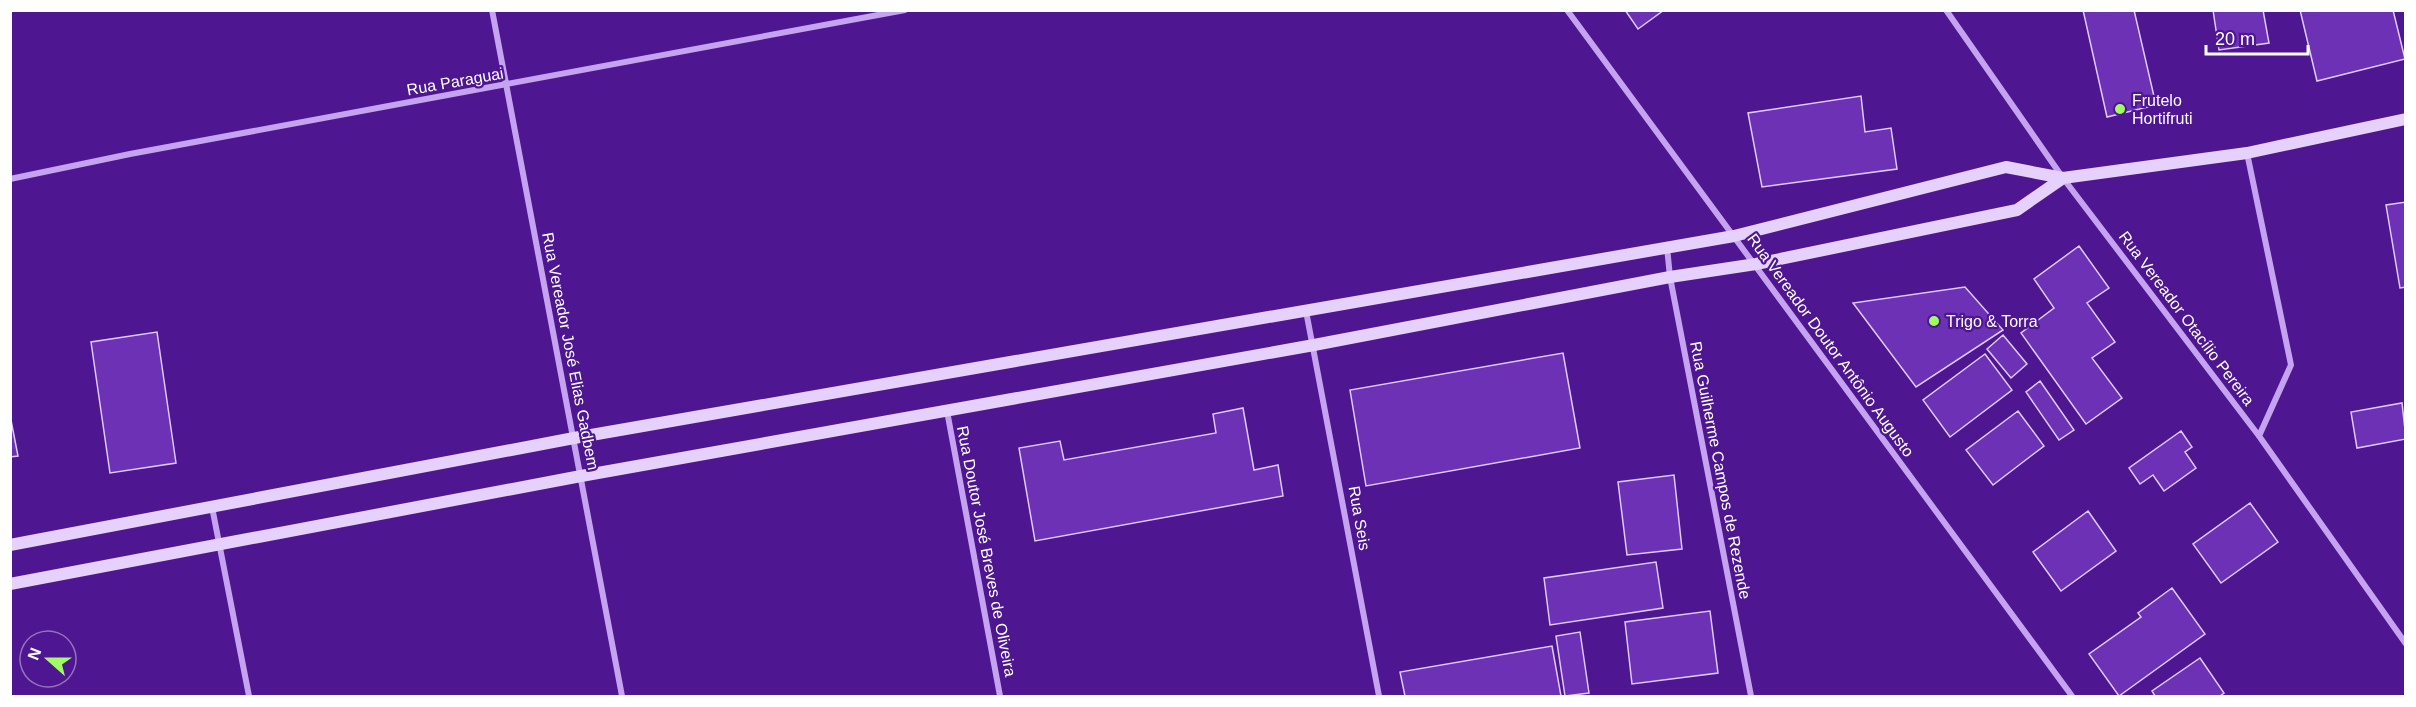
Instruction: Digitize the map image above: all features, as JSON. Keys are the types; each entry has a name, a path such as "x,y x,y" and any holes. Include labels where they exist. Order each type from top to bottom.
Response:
{"street":[{"name":"Rua Vereador José Elias Gadbem","path":"492,10 622,696"},
{"name":"Rua Paraguai","path":"10,179 130,153 905,10"},
{"name":"Rua Vereador Doutor Antônio Augusto","path":"1567,10 2072,696"},
{"name":"Rua Vereador Otacílio Pereira","path":"1946,10 2063,178 2259,436 2406,644"},
{"path":"10,545 574,438 1734,236 2006,167 2063,178 2247,153 2406,119"},
{"path":"2247,153 2291,365 2259,436"},
{"path":"10,584 581,476 1314,345 1670,277 1756,264 2017,210 2063,178"},
{"name":"Rua Guilherme Campos de Rezende","path":"1667,247 1670,277 1751,696"},
{"name":"Rua Seis","path":"1306,310 1379,696"},
{"name":"Rua Doutor José Breves de Oliveira","path":"946,410 1000,696"},
{"path":"212,507 249,696"}],"building":[{"path":"1625,10 1664,10 1638,29"},
{"path":"2083,10 2134,10 2156,105 2107,117"},
{"path":"2213,10 2263,10 2269,43 2219,50"},
{"path":"2300,10 2393,10 2405,59 2317,81"},
{"path":"1861,96 1865,132 1891,128 1897,169 1762,187 1748,113"},
{"path":"2406,202 2406,287 2400,288 2386,205"},
{"path":"2079,246 2109,288 2087,303 2115,342 2092,358 2122,398 2086,424 2021,333 2054,308 2034,279"},
{"path":"1965,287 2003,330 1916,387 1853,303"},
{"path":"157,332 176,463 110,473 91,342"},
{"path":"2003,335 2027,364 2011,378 1987,349"},
{"path":"1563,353 1580,448 1366,486 1350,390"},
{"path":"1985,354 2012,390 1950,437 1923,400"},
{"path":"2040,381 2074,430 2059,440 2026,392"},
{"path":"2402,403 2406,439 2357,448 2351,412"},
{"path":"1243,408 1254,470 1278,465 1283,496 1035,541 1019,448 1060,441 1064,460 1216,433 1213,414"},
{"path":"2018,411 2044,446 1993,485 1966,450"},
{"path":"10,415 18,456 10,457"},
{"path":"2181,431 2192,447 2185,452 2196,468 2164,491 2153,475 2140,484 2129,468"},
{"path":"1674,475 1682,549 1627,555 1618,482"},
{"path":"2250,503 2278,542 2221,583 2193,544"},
{"path":"2088,511 2116,551 2061,591 2033,552"},
{"path":"1656,562 1663,608 1550,625 1544,578"},
{"path":"2172,588 2205,634 2119,696 2089,654 2141,617 2138,613"},
{"path":"1710,611 1718,673 1632,684 1625,622"},
{"path":"1580,632 1589,693 1565,696 1556,636"},
{"path":"1552,646 1561,696 1405,696 1400,672"},
{"path":"2200,658 2224,693 2220,696 2155,696 2152,691"}],"place":[{"name":"Frutelo Hortifruti","path":"2120,109"},
{"name":"Trigo & Torra","path":"1934,321"}]}
